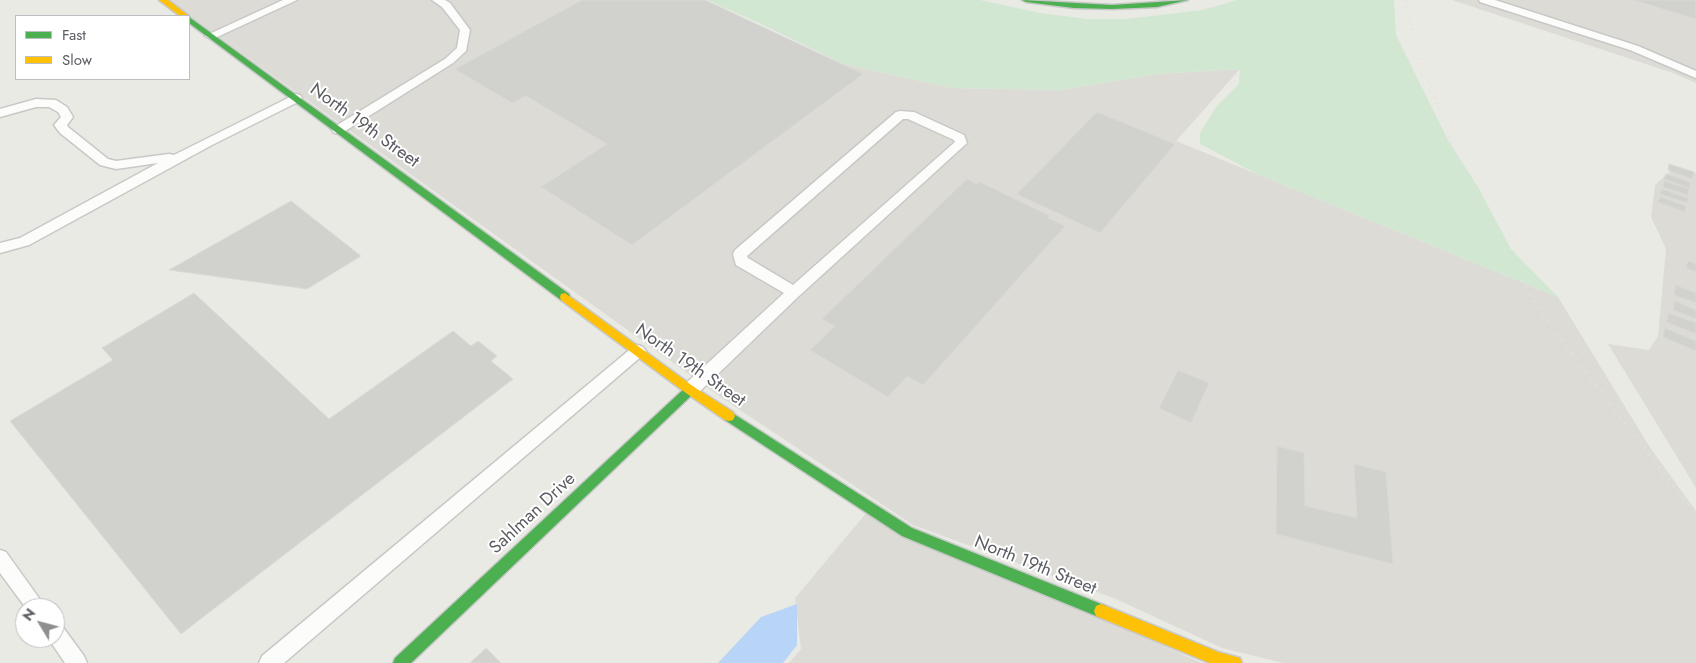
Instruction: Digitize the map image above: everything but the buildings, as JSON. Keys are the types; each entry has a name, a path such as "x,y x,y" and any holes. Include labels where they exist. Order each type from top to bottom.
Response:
{"main road":[{"path":"163,0 184,15"},
{"path":"1026,0 1074,6 1112,7 1149,6 1184,0"},
{"name":"North 19th Street","path":"190,20 690,390 907,532 1218,659 1235,663"},
{"name":"Sahlman Drive","path":"400,663 690,390"}],"lane":[{"path":"211,36 292,0"},
{"path":"338,130 449,61 462,49 465,30 446,5 437,0"},
{"path":"1484,0 1634,48 1696,75"},
{"path":"0,248 24,242 181,157 296,98"},
{"path":"0,113 36,104 52,103 63,110 67,116 60,125 64,130 104,162 116,165 181,157"},
{"path":"690,390 794,292 961,142 960,138 910,115 900,115 740,254 741,261 794,292"},
{"path":"269,663 638,351"},
{"path":"0,558 30,598"},
{"path":"65,647 77,663"}],"shaded area":[{"path":"168,0 697,0 843,64 952,88 1061,90 1158,74 1240,69 1176,141 1558,297 1649,446 1696,511 1696,663 1283,663 1222,648 1116,599 913,525 725,400"},
{"path":"1452,0 1696,0 1696,83 1673,73"},
{"path":"1674,168 1696,173 1696,488 1608,344 1649,350 1658,336 1666,249 1651,217 1655,185"},
{"path":"867,512 1202,663 789,663 801,649 795,598"}],"green space":[{"path":"707,0 980,0 1040,13 1088,19 1126,19 1202,10 1237,0 1394,0 1396,35 1448,140 1478,187 1511,249 1558,297 1257,174 1200,144 1200,133 1216,107 1239,84 1240,69 1158,74 1061,90 952,88 843,64"}],"water":[{"path":"797,604 797,645 783,663 718,663 761,617"}],"railway":[{"path":"1405,0 1417,48 1468,188 1523,282"},
{"path":"1522,280 1544,317 1663,473 1696,512"}],"traffic: fast":[{"path":"1026,0 1074,6 1112,7 1157,5 1184,0"},
{"path":"190,20 565,297"},
{"path":"400,663 690,390"},
{"path":"729,416 907,532 1101,611"}],"traffic: slow":[{"path":"163,0 184,15"},
{"path":"565,297 690,390 729,416"},
{"path":"1101,611 1218,659 1235,663"}]}
